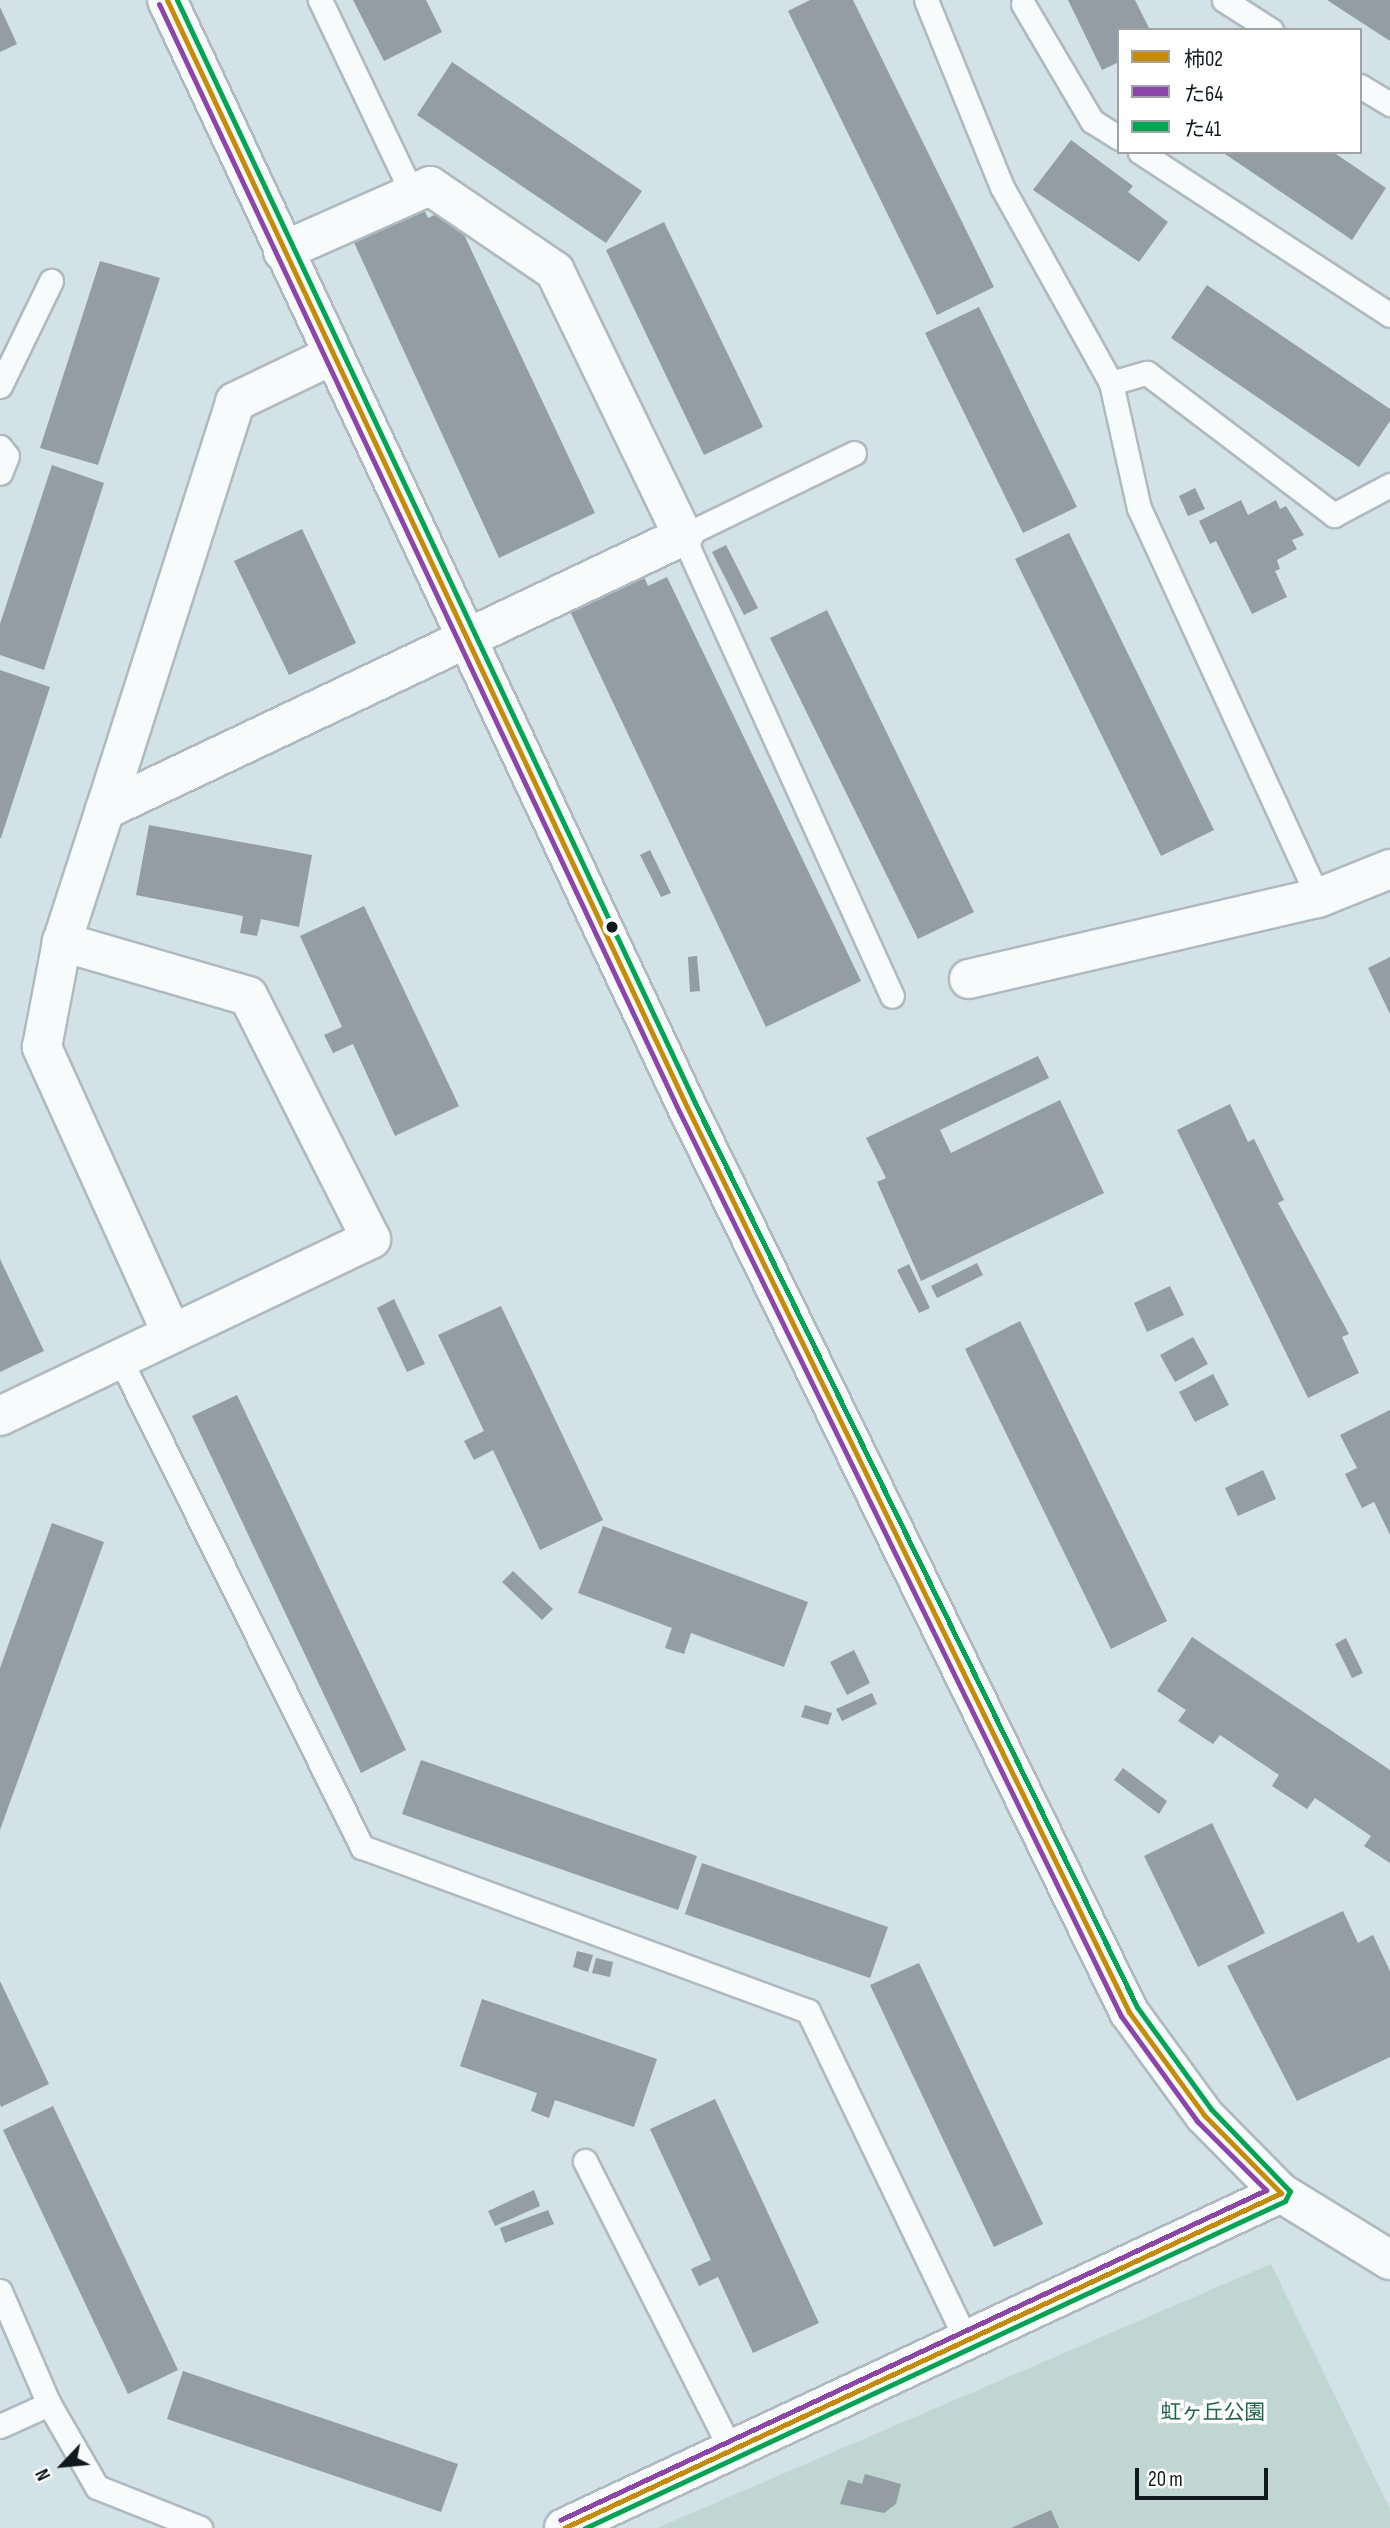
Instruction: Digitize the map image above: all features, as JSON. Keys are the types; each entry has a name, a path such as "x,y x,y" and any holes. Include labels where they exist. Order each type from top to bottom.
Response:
{"street":[{"path":"167,0 283,251 470,640 698,1132 1129,2012 1204,2115 1281,2193 1390,2260"},
{"path":"105,810 470,640 683,536 555,271 430,186 411,191 283,251"},
{"path":"171,1332 42,1047 62,942 235,402 333,355"},
{"path":"969,979 1318,898 1390,869"},
{"path":"0,1416 171,1332 372,1239 248,996 62,942"},
{"path":"564,2528 1281,2193"}],"lane":[{"path":"320,0 411,191"},
{"path":"926,0 1002,187 1111,383 1139,508 1318,898"},
{"path":"1224,0 1268,28"},
{"path":"1023,4 1092,121 1117,137"},
{"path":"1362,87 1390,104"},
{"path":"1143,154 1390,315"},
{"path":"0,386 51,281"},
{"path":"1111,383 1147,373 1334,514 1390,485"},
{"path":"0,447 7,456 0,472"},
{"path":"854,453 683,536 892,996"},
{"path":"120,1359 362,1847 808,2011 967,2341"},
{"path":"585,2161 731,2449"},
{"path":"0,2291 49,2404 97,2487 200,2528"},
{"path":"0,2427 49,2404"}],"green space":[{"name":"虹ヶ丘公園","path":"1271,2264 1390,2509 1390,2528 657,2528"}],"building":[{"path":"353,0 426,0 442,32 384,61"},
{"path":"810,0 853,0 994,287 937,315 788,11"},
{"path":"1068,0 1135,0 1149,28 1117,28 1117,63 1102,70"},
{"path":"1327,0 1390,0 1390,41"},
{"path":"0,7 17,44 0,52"},
{"path":"452,62 642,191 606,243 417,115"},
{"path":"1071,140 1133,186 1128,192 1168,222 1139,262 1033,190"},
{"path":"1225,154 1336,154 1386,188 1352,240"},
{"path":"421,203 428,218 451,207 595,513 499,558 351,236"},
{"path":"664,222 763,427 704,455 606,250"},
{"path":"100,261 160,278 98,465 40,448"},
{"path":"1207,285 1390,409 1390,421 1359,467 1171,338"},
{"path":"979,307 1077,507 1023,533 925,333"},
{"path":"52,465 104,483 44,670 0,655 0,624"},
{"path":"1195,488 1205,509 1188,516 1179,496"},
{"path":"1241,500 1248,515 1276,500 1280,509 1286,506 1304,535 1292,540 1297,549 1277,560 1280,569 1275,571 1287,597 1252,614 1216,541 1210,544 1199,521"},
{"path":"302,529 356,643 289,675 234,561"},
{"path":"1069,533 1214,830 1161,856 1015,559"},
{"path":"726,545 758,608 744,615 712,552"},
{"path":"642,572 648,586 667,577 861,981 766,1027 568,607"},
{"path":"827,610 974,912 918,939 770,638"},
{"path":"0,670 50,687 1,838 0,838"},
{"path":"149,825 312,855 299,927 261,919 257,936 240,933 243,916 136,895"},
{"path":"650,850 671,893 661,897 640,855"},
{"path":"364,906 459,1106 395,1136 353,1044 333,1053 324,1035 342,1027 300,936"},
{"path":"697,956 700,991 690,992 688,957"},
{"path":"1390,957 1390,1014 1368,968"},
{"path":"1038,1056 1049,1078 940,1130 951,1153 1060,1100 1104,1193 921,1281 877,1182 886,1178 866,1138"},
{"path":"1230,1104 1248,1142 1254,1139 1284,1200 1278,1203 1349,1334 1342,1337 1359,1373 1308,1398 1177,1130"},
{"path":"0,1259 44,1351 0,1372"},
{"path":"977,1263 983,1275 937,1298 931,1286"},
{"path":"909,1264 930,1308 919,1313 897,1270"},
{"path":"1170,1286 1184,1315 1147,1332 1134,1303"},
{"path":"394,1299 425,1364 407,1372 377,1308"},
{"path":"501,1306 603,1520 540,1550 493,1450 474,1460 464,1441 484,1431 438,1335"},
{"path":"1020,1321 1167,1621 1111,1649 965,1349"},
{"path":"1193,1337 1208,1364 1175,1382 1160,1355"},
{"path":"1213,1374 1229,1405 1195,1422 1179,1392"},
{"path":"237,1395 406,1750 361,1773 192,1416"},
{"path":"1390,1410 1390,1535 1374,1502 1362,1508 1345,1474 1357,1468 1340,1435"},
{"path":"1263,1470 1276,1499 1238,1516 1225,1488"},
{"path":"52,1523 104,1542 0,1830 0,1668"},
{"path":"603,1526 808,1602 784,1667 691,1633 684,1654 665,1648 672,1628 578,1593"},
{"path":"513,1571 553,1609 542,1620 502,1582"},
{"path":"1192,1637 1390,1770 1390,1863 1364,1846 1371,1836 1315,1798 1307,1809 1272,1786 1279,1775 1220,1735 1213,1744 1178,1721 1186,1710 1157,1691"},
{"path":"1346,1638 1363,1673 1352,1678 1335,1644"},
{"path":"854,1650 870,1683 847,1695 830,1662"},
{"path":"872,1693 877,1704 842,1721 836,1709"},
{"path":"805,1705 832,1713 828,1725 801,1717"},
{"path":"421,1760 697,1856 678,1910 402,1814"},
{"path":"1123,1768 1167,1801 1159,1814 1114,1780"},
{"path":"1212,1823 1265,1933 1198,1967 1144,1856"},
{"path":"702,1863 888,1927 870,1978 685,1914"},
{"path":"1343,1911 1358,1943 1373,1935 1390,1971 1390,2057 1297,2101 1227,1966"},
{"path":"577,1951 593,1955 588,1972 573,1967"},
{"path":"596,1958 613,1962 610,1977 592,1973"},
{"path":"919,1963 1043,2224 994,2247 870,1985"},
{"path":"0,1981 49,2084 1,2107 0,2104"},
{"path":"482,1999 657,2059 634,2127 555,2100 549,2118 531,2111 537,2093 460,2066"},
{"path":"715,2099 819,2323 753,2353 718,2277 699,2286 691,2269 711,2260 650,2129"},
{"path":"53,2106 178,2370 128,2394 3,2130"},
{"path":"534,2190 540,2206 495,2226 488,2211"},
{"path":"548,2210 554,2224 505,2243 500,2228"},
{"path":"183,2371 458,2464 441,2512 167,2419"},
{"path":"865,2474 901,2484 896,2504 884,2513 840,2504 848,2480 862,2484"},
{"path":"1051,2510 1059,2528 1011,2528"}],"transit line":[{"name":"柿02","path":"167,0 687,1107 1129,2012 1204,2115 1281,2193 564,2528"},
{"name":"た41","path":"177,0 695,1103 1137,2007 1211,2109 1290,2191 1285,2201 585,2528"},
{"name":"た64","path":"159,4 679,1111 1121,2016 1197,2121 1266,2190 560,2520"}]}
